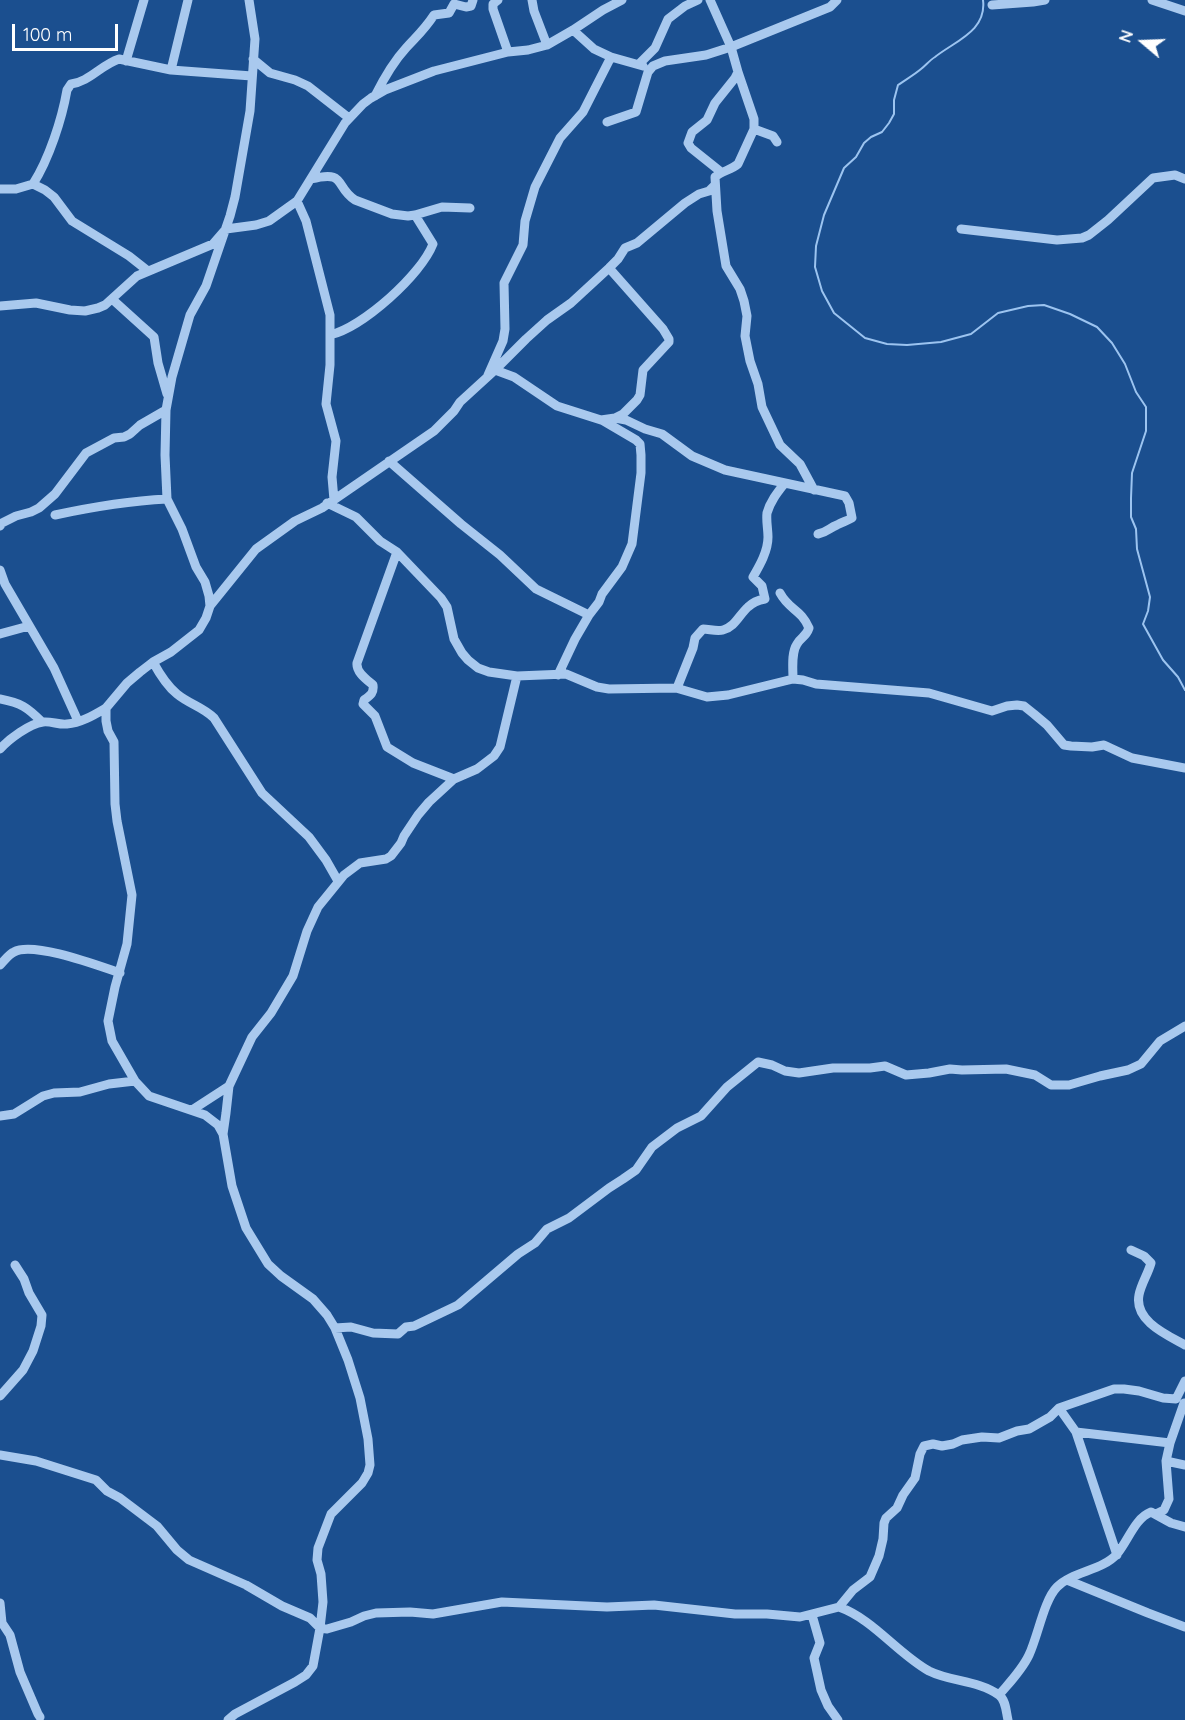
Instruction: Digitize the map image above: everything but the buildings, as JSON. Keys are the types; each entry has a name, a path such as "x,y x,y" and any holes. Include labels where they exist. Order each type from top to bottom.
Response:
{"street":[{"path":"126,61 144,0"},
{"path":"171,70 188,0"},
{"path":"210,606 205,582 196,567 182,529 167,499 166,410 190,315 206,286 235,197 250,111 255,39 249,0"},
{"path":"375,96 405,49 419,37 434,15 449,13 454,4 471,6 473,0"},
{"path":"498,0 493,9 508,52"},
{"path":"532,0 547,45"},
{"path":"0,306 36,303 85,311 105,305 137,276 213,244 226,229 256,225 269,220 297,201 349,118 375,96 434,71 508,52 547,45 622,0"},
{"path":"639,64 655,48 669,19 684,3 698,0"},
{"path":"710,0 731,47 754,119 754,129 738,164 714,177 726,266 740,289 744,301 747,316 745,336 762,407 780,445 801,464 814,490"},
{"path":"607,122 636,112 651,68 665,61 706,55 731,47 830,7 837,0"},
{"path":"992,5 1045,0"},
{"path":"1152,0 1185,11"},
{"path":"573,30 594,49 611,57 651,68"},
{"path":"491,374 505,329 504,283 523,245 525,221 535,187 560,138 583,112 611,57"},
{"path":"0,189 16,189 33,184 41,173 55,136 67,90 71,84 80,83 110,62 118,59 171,70 252,76"},
{"path":"253,59 270,73 308,86 349,118"},
{"path":"721,172 691,148 689,140 692,132 707,120 738,72"},
{"path":"754,129 773,136 777,142"},
{"path":"961,229 1057,240 1082,238 1108,220 1153,178 1175,175 1185,179"},
{"path":"311,178 328,176 336,178 349,196 355,200 392,214 408,216 442,207 470,208"},
{"path":"33,184 54,197 72,221 129,256 148,271"},
{"path":"0,749 8,740 42,722 66,724 91,717 106,708 127,683 198,630 210,606 256,549 295,521 322,508 434,431 460,402 526,339 571,303 609,268 625,248 637,243 685,203 709,191 715,185"},
{"path":"297,201 306,221 330,315 330,365 326,404 336,441 330,502"},
{"path":"330,335 340,333 370,314 408,281 429,254 433,243 415,215"},
{"path":"609,268 663,328 669,339 669,342 644,370 637,400 623,414 615,418"},
{"path":"112,299 154,337 158,363 168,396"},
{"path":"491,374 504,372 514,376 556,405 601,420 640,444 641,473 632,544 622,567 589,615 558,675"},
{"path":"0,526 16,516 39,508 55,494 86,453 114,438 130,434 140,425 166,410"},
{"path":"601,420 615,418 626,420 662,434 692,456 725,470 845,496 852,518 834,526 827,532 818,534"},
{"path":"388,462 500,555 537,589 589,615"},
{"path":"677,688 699,632 703,629 721,631 729,627 739,619 747,607 765,599 762,585 753,577 766,548 768,538 766,522 771,502 783,484"},
{"path":"55,515 93,507 167,499"},
{"path":"330,502 356,517 381,541 397,552 441,597 447,607 454,639 468,660 478,668 489,672 517,676 566,674 597,687 609,689 617,687 677,688 707,697 728,695 793,679 816,684 929,693 992,711 1017,705 1024,706 1047,725 1064,745 1092,747 1104,745 1132,758 1185,768"},
{"path":"397,552 356,667 373,685 371,695 364,700 363,704 375,716 387,747 412,763 454,779"},
{"path":"0,570 5,584 54,668 78,721"},
{"path":"780,593 785,602 804,616 809,628 806,636 798,642 794,650 793,679"},
{"path":"0,634 29,626"},
{"path":"153,662 176,694 207,711 214,718 262,793 309,837 338,881"},
{"path":"228,1720 306,1675 313,1666 320,1628 322,1586 317,1552 320,1540 331,1514 362,1483 370,1465 366,1423 360,1398 335,1328 313,1299 268,1264 250,1236 238,1208 223,1134 228,1086 252,1037 271,1013 293,976 307,931 318,907 338,881 360,863 386,859 391,856 429,802 454,779 477,769 494,756 500,747 517,676"},
{"path":"0,699 16,702 42,722"},
{"path":"106,708 108,731 114,742 117,821 132,895 127,944 108,1021 112,1041 135,1081 149,1096 192,1110 213,1120 223,1134"},
{"path":"0,964 13,952 22,949 51,952 120,973"},
{"path":"335,1328 351,1327 373,1333 398,1334 406,1327 414,1326 458,1305 518,1254 535,1243 547,1229 569,1218 636,1170 652,1147 677,1128 701,1116 727,1087 758,1062 799,1073 833,1068 885,1066 906,1075 950,1069 1006,1069 1035,1075 1051,1084 1069,1085 1128,1070 1142,1064 1160,1041 1185,1026"},
{"path":"0,1116 14,1114 54,1092 80,1092 109,1084 135,1081"},
{"path":"192,1110 228,1086"},
{"path":"1131,1250 1144,1256 1151,1263 1139,1291 1138,1299 1141,1310 1151,1325 1185,1345"},
{"path":"0,1396 23,1370 33,1352 41,1326 42,1315 15,1265"},
{"path":"1156,1514 1164,1510 1169,1499 1166,1461 1182,1402 1185,1381"},
{"path":"0,1455 36,1461 96,1480 107,1491 157,1526 177,1550 189,1560 246,1585 282,1606 310,1618 320,1628 327,1629 376,1613 433,1614 502,1602 607,1607 654,1605 735,1614 800,1617 839,1607 853,1590 870,1577 879,1556 886,1518 897,1508 915,1478 924,1446 933,1444 942,1446 982,1437 999,1438 1029,1429 1050,1417 1059,1408 1114,1389 1139,1391 1182,1402"},
{"path":"1059,1408 1076,1432 1117,1555"},
{"path":"1076,1432 1170,1443"},
{"path":"1166,1461 1185,1465"},
{"path":"999,1695 1020,1671 1029,1656 1051,1595 1058,1586 1117,1555 1144,1514 1151,1512 1171,1523 1185,1527"},
{"path":"1067,1580 1185,1627"},
{"path":"0,1603 2,1623 10,1635 20,1672 40,1717"},
{"path":"839,1607 860,1618 911,1659 930,1671 975,1684 999,1695 1004,1700 1008,1720"},
{"path":"812,1615 820,1643 814,1658 821,1690 838,1720"}],"waterway":[{"path":"983,0 983,11 975,27 898,85 894,100 894,114 889,123 882,132 864,143 856,157 844,168 824,215 816,246 815,267 822,291 834,313 865,338 887,344 941,342 971,334 998,313 1044,305 1097,327 1112,343 1146,407 1146,431 1132,473 1131,498 1131,517 1136,529 1137,549 1150,597 1143,624 1163,660 1178,677 1185,690"}]}
